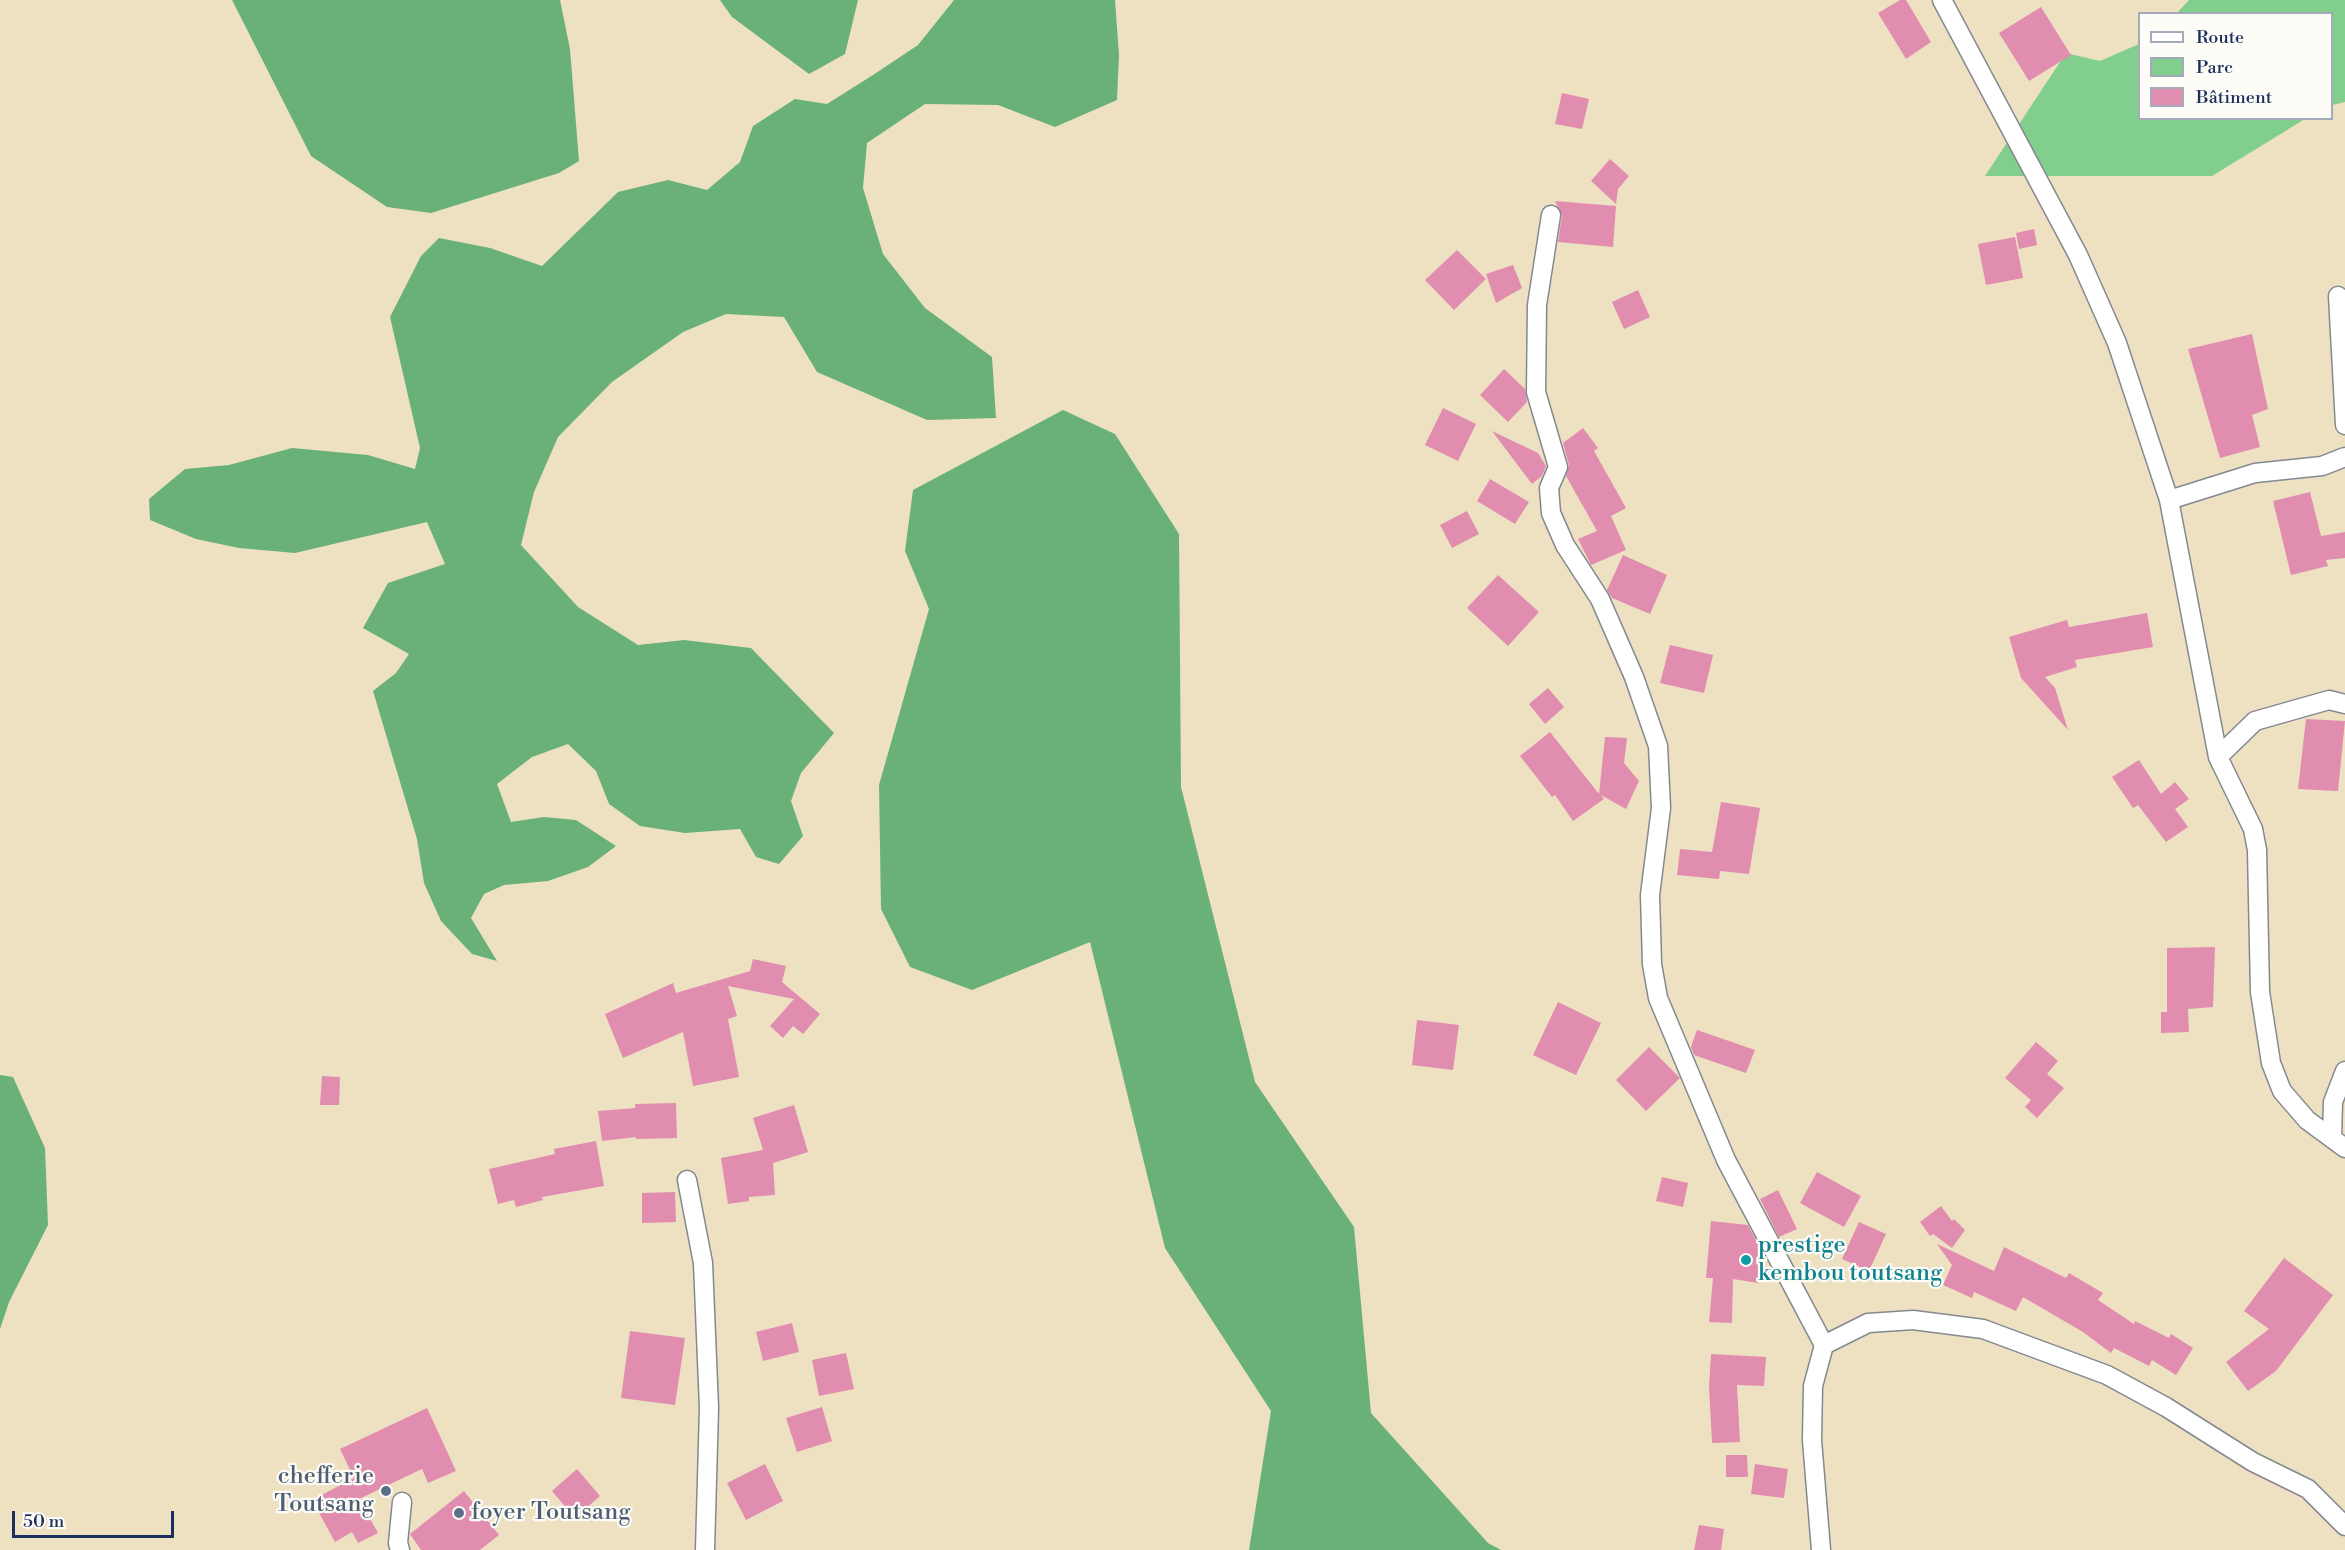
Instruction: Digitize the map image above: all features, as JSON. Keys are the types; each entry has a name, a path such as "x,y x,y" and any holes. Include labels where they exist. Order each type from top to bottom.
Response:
{"street":[{"path":"1942,0 2078,255 2117,343 2169,500 2218,757 2253,829 2257,850 2260,993 2271,1063 2282,1091 2307,1120 2338,1143"},
{"path":"1551,215 1537,305 1536,392 1558,467 1549,488 1551,513 1565,545 1600,599 1634,678 1658,746 1660,808 1650,895 1652,964 1658,998 1726,1160 1824,1345 1812,1386 1812,1440 1821,1550"},
{"path":"2338,296 2345,425"},
{"path":"2169,500 2255,473 2322,466 2345,456"},
{"path":"2218,757 2255,721 2329,700 2345,704"},
{"path":"2338,1143 2333,1102 2345,1071"},
{"path":"687,1180 703,1263 709,1408 705,1550"},
{"path":"1824,1345 1868,1323 1913,1320 1983,1329 2107,1375 2253,1462 2308,1489 2345,1526"},
{"path":"400,1550 398,1543 402,1502"}],"green space":[{"path":"232,0 560,0 570,49 579,161 559,173 431,213 387,207 311,156"},
{"path":"720,0 858,0 845,54 809,74 732,17"},
{"path":"954,0 1115,0 1119,55 1117,100 1055,127 998,105 925,104 867,143 863,188 883,254 925,308 992,357 996,418 927,420 817,372 784,317 726,314 683,332 612,382 558,437 534,492 521,545 578,607 638,645 684,640 751,648 834,733 801,773 791,801 803,836 779,864 756,857 740,829 685,833 640,826 609,804 596,771 568,744 532,757 497,784 511,822 544,817 576,820 616,846 588,867 548,881 504,885 484,894 471,918 497,961 472,954 441,921 424,883 417,839 373,691 396,673 409,654 363,628 388,583 445,564 427,522 295,553 239,548 196,539 150,520 149,499 185,469 229,465 292,448 368,455 415,469 420,448 390,317 421,256 439,238 490,248 542,266 618,192 668,180 707,190 740,162 753,126 795,99 827,104 918,45"},
{"path":"2189,0 2345,0 2345,102 2333,105 2333,12 2178,12"},
{"path":"2138,44 2138,120 2303,120 2212,176 1985,176 2060,62 2070,54 2100,61"},
{"path":"1063,410 1115,434 1179,534 1181,787 1255,1082 1354,1227 1371,1413 1488,1543 1501,1550 1249,1550 1271,1411 1165,1248 1090,942 972,990 910,967 881,909 879,785 929,609 905,551 913,490"},
{"path":"0,1075 13,1077 45,1148 48,1225 9,1302 0,1329"}],"building":[{"path":"1900,0 1906,0 1931,42 1906,59 1878,13"},
{"path":"2041,7 2071,55 2029,81 1999,33"},
{"path":"1562,93 1589,99 1582,129 1555,124"},
{"path":"1610,159 1629,176 1618,189 1616,204 1591,181"},
{"path":"1555,201 1616,206 1613,247 1558,242 1562,216"},
{"path":"2034,229 2037,245 2019,249 2016,233"},
{"path":"2015,237 2023,278 1986,285 1978,244"},
{"path":"1457,250 1486,279 1454,310 1425,280"},
{"path":"1513,265 1522,288 1496,303 1486,274"},
{"path":"1638,290 1650,317 1624,329 1612,302"},
{"path":"2252,334 2268,409 2252,415 2260,447 2220,458 2188,349"},
{"path":"1504,369 1525,389 1527,402 1508,422 1480,395"},
{"path":"1443,408 1476,424 1458,461 1425,445"},
{"path":"1583,428 1598,448 1594,451 1626,508 1611,516 1626,550 1591,565 1578,539 1597,531 1566,476 1569,465 1563,443"},
{"path":"1492,431 1538,453 1546,466 1542,476 1532,484"},
{"path":"1490,479 1529,502 1515,524 1477,501"},
{"path":"2310,492 2321,536 2345,532 2345,558 2326,560 2328,566 2291,575 2273,501"},
{"path":"1467,511 1479,534 1452,548 1440,525"},
{"path":"1623,555 1667,575 1650,614 1612,598 1607,590"},
{"path":"1498,575 1539,612 1508,646 1467,608"},
{"path":"2147,613 2153,647 2075,660 2077,667 2045,677 2055,688 2068,730 2021,678 2009,637 2067,620 2069,627"},
{"path":"1670,645 1713,655 1704,693 1660,683"},
{"path":"1548,688 1564,707 1545,724 1529,704"},
{"path":"2306,719 2345,721 2338,791 2298,789"},
{"path":"1550,732 1599,794 1605,737 1627,738 1624,763 1639,781 1626,809 1601,795 1604,799 1573,821 1555,795 1552,797 1520,756"},
{"path":"2139,760 2161,794 2175,782 2189,799 2175,809 2188,827 2166,842 2138,805 2133,808 2112,777"},
{"path":"1721,802 1760,808 1749,874 1720,871 1719,879 1677,875 1680,849 1712,852"},
{"path":"2215,947 2213,1007 2188,1009 2189,1032 2161,1033 2161,1012 2167,1012 2167,948"},
{"path":"753,959 786,966 782,982 820,1014 803,1034 793,1026 783,1038 770,1026 794,999 728,986 737,1016 728,1019 739,1077 693,1086 683,1032 623,1058 605,1014 673,983 676,993 750,971"},
{"path":"1558,1002 1601,1023 1576,1075 1533,1055"},
{"path":"1417,1020 1459,1025 1453,1070 1412,1065"},
{"path":"1697,1030 1755,1050 1746,1073 1694,1055 1691,1047"},
{"path":"2036,1042 2058,1061 2047,1074 2064,1088 2037,1118 2025,1107 2031,1100 2005,1078"},
{"path":"1649,1047 1680,1078 1646,1111 1616,1080"},
{"path":"322,1076 340,1077 339,1105 320,1105"},
{"path":"676,1103 677,1138 636,1139 636,1137 602,1141 598,1111 635,1108 635,1104"},
{"path":"794,1105 808,1152 773,1163 775,1195 749,1197 749,1201 728,1204 721,1158 763,1150 753,1118"},
{"path":"596,1141 604,1186 542,1197 543,1200 516,1207 514,1200 498,1204 489,1169 555,1154 554,1149"},
{"path":"1817,1172 1861,1196 1844,1227 1800,1203"},
{"path":"1662,1177 1688,1183 1683,1207 1656,1201"},
{"path":"1778,1190 1797,1229 1779,1237 1760,1199"},
{"path":"675,1192 676,1222 642,1223 642,1193"},
{"path":"1941,1206 1952,1221 1954,1219 1965,1230 1952,1248 1933,1234 1930,1236 1920,1222"},
{"path":"1711,1221 1748,1225 1762,1252 1758,1283 1733,1279 1732,1323 1709,1322 1713,1278 1706,1278"},
{"path":"1859,1222 1886,1234 1869,1271 1842,1259"},
{"path":"1937,1244 1994,1271 2004,1247 2066,1278 2069,1273 2103,1293 2098,1300 2134,1324 2135,1321 2169,1338 2171,1334 2193,1348 2176,1375 2152,1360 2149,1366 2114,1348 2111,1353 2083,1332 2023,1297 2016,1311 1974,1292 1972,1298 1943,1285 1952,1265"},
{"path":"2284,1258 2333,1295 2276,1371 2248,1391 2226,1362 2269,1329 2244,1311"},
{"path":"792,1323 799,1352 763,1361 756,1332"},
{"path":"630,1331 685,1338 675,1405 621,1398"},
{"path":"846,1353 854,1389 819,1396 812,1360"},
{"path":"1711,1354 1766,1357 1764,1386 1737,1385 1740,1442 1712,1443 1709,1387"},
{"path":"822,1407 832,1441 797,1452 786,1418"},
{"path":"427,1408 456,1471 428,1483 422,1469 359,1499 378,1533 358,1543 352,1532 335,1542 312,1500 354,1478 340,1449"},
{"path":"1726,1455 1747,1455 1748,1477 1726,1477"},
{"path":"765,1464 783,1501 746,1520 727,1483"},
{"path":"1755,1464 1788,1469 1784,1498 1751,1494"},
{"path":"577,1469 600,1496 575,1518 552,1491"},
{"name":"foyer Toutsang","path":"464,1491 499,1535 480,1550 421,1550 410,1534"},
{"path":"1699,1525 1724,1529 1721,1550 1694,1550"}],"place":[{"name":"prestige kembou toutsang","path":"1746,1260"},
{"name":"chefferie Toutsang","path":"386,1491"},
{"name":"foyer Toutsang","path":"459,1513"}]}
